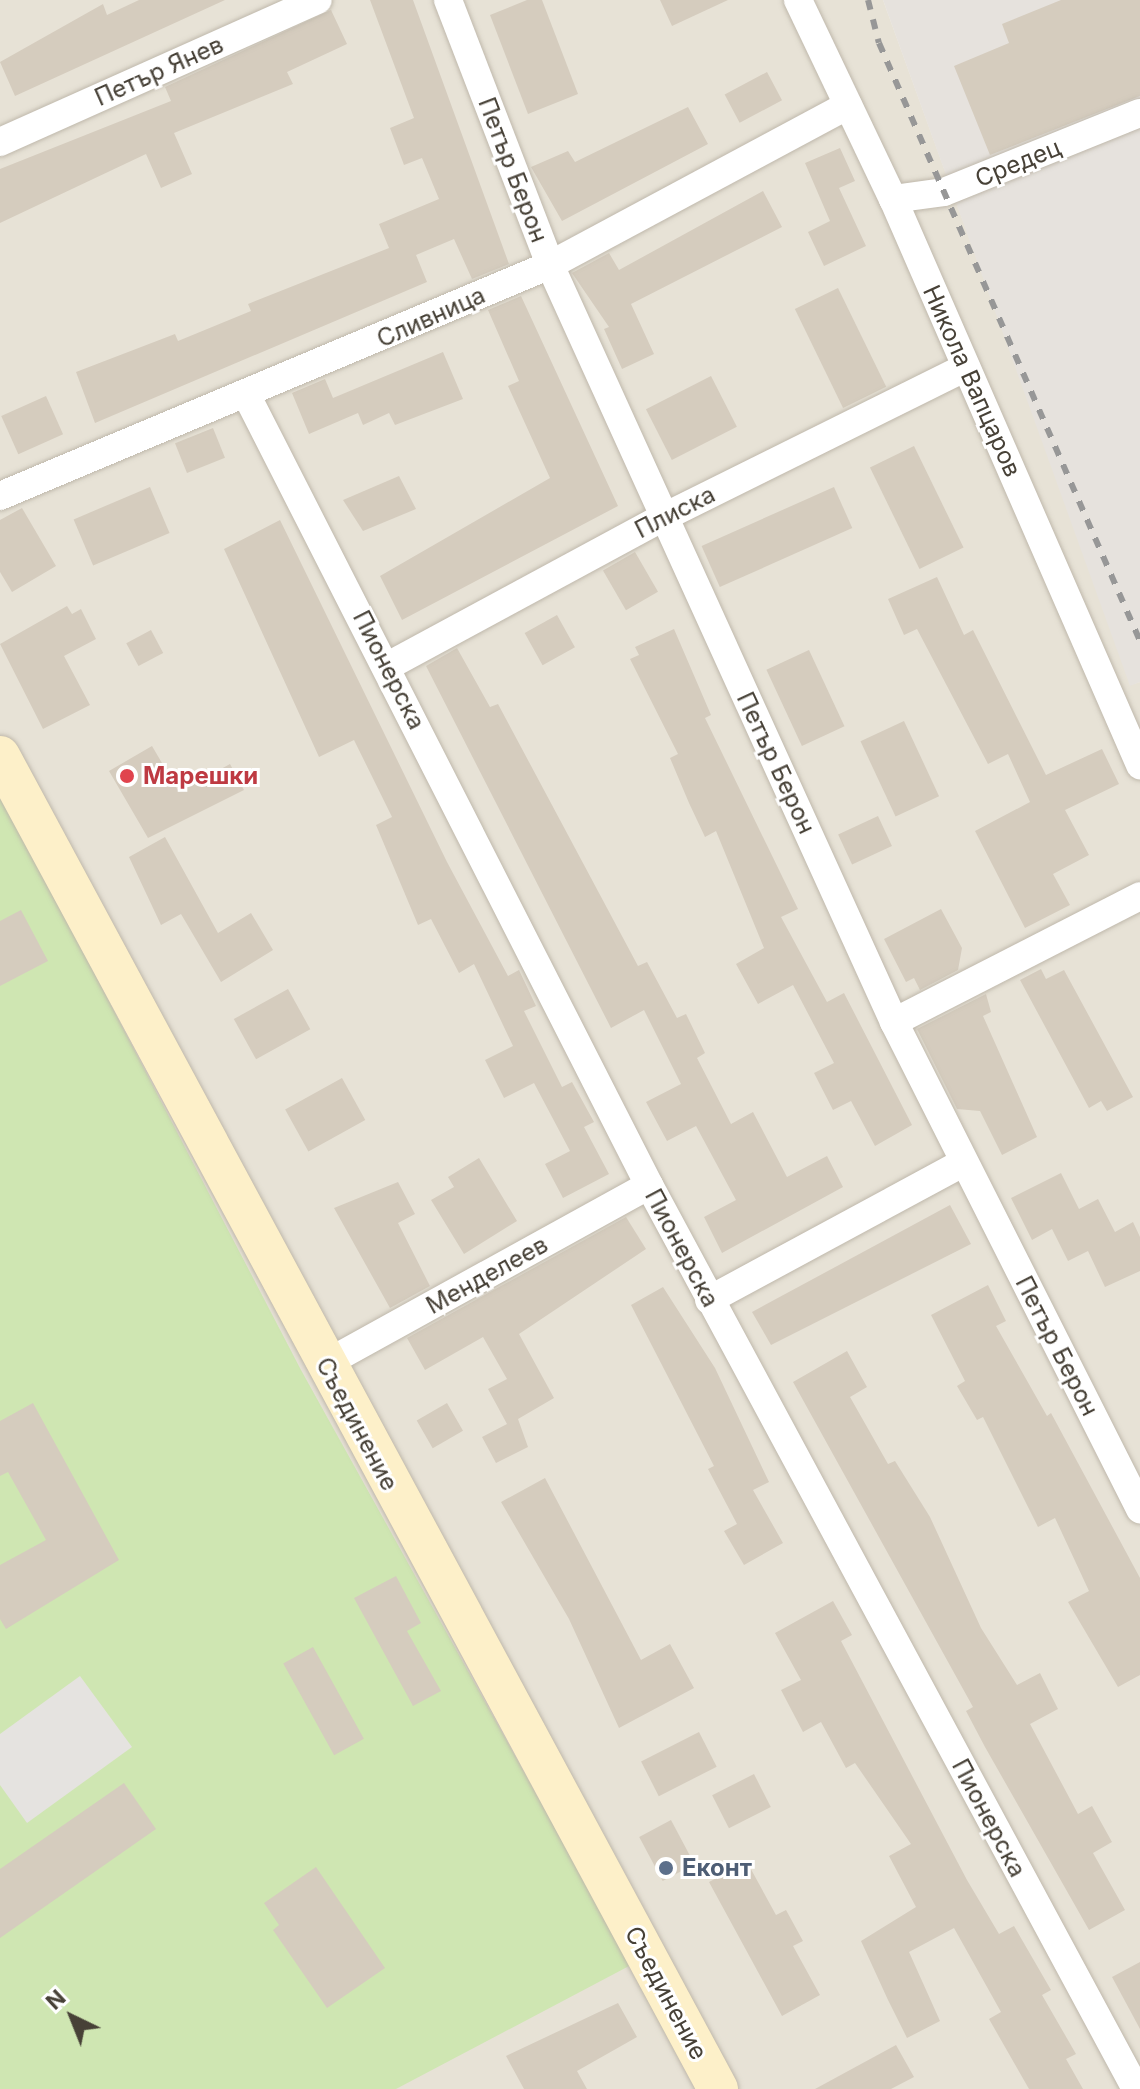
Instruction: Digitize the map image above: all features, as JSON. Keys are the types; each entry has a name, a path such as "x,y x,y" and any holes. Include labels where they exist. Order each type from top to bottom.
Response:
{"street":[{"name":"Петър Янев","path":"0,142 318,0"},
{"name":"Петър Берон","path":"448,0 550,265 894,1022 1140,1509"},
{"name":"Никола Вапцаров","path":"798,0 893,199 1140,765"},
{"name":"Сливница","path":"0,496 247,396 550,265 848,105"},
{"name":"Средец","path":"893,199 944,192 1140,113"},
{"name":"Плиска","path":"388,666 664,517 966,367"},
{"name":"Пионерска","path":"247,396 388,666 709,1300 1136,2089"},
{"name":"Съединение","path":"0,756 718,2089"},
{"path":"894,1022 1140,896"},
{"path":"709,1300 964,1162"},
{"name":"Менделеев","path":"325,1364 649,1185"}],"shaded area":[{"path":"0,0 883,0 1131,685 1140,682 1140,2089 0,2089"},
{"path":"883,0 1140,0 1140,682 1130,686"},
{"path":"80,1676 132,1747 27,1823 0,1785 0,1734"}],"green space":[{"path":"0,792 301,1370 631,1965 396,2089 0,2089"}],"building":[{"path":"139,0 225,0 15,96 0,62 103,4 107,15"},
{"path":"370,0 413,0 509,264 472,279 454,239 416,255 427,282 95,423 76,372 175,334 178,341 251,311 248,304 389,248 379,224 439,199 422,158 404,165 390,128 414,118"},
{"path":"527,0 542,0 578,94 528,114 490,15"},
{"path":"660,0 728,0 672,26"},
{"path":"1061,0 1140,0 1140,96 990,155 954,66 1009,43 1002,24"},
{"path":"331,10 347,44 287,72 293,84 174,133 192,174 161,188 146,154 0,223 0,169 171,101 165,87"},
{"path":"767,72 782,100 740,123 725,95"},
{"path":"688,107 708,144 562,221 531,167 568,151 575,162"},
{"path":"840,148 855,181 839,188 866,246 824,266 808,232 830,221 805,163"},
{"path":"763,191 782,227 631,304 654,354 622,369 604,329 609,327 572,273 609,253 619,270"},
{"path":"838,288 886,387 843,408 795,309"},
{"path":"521,296 618,506 402,620 380,576 550,478 508,386 519,381 488,310"},
{"path":"443,352 463,399 395,425 389,413 363,425 358,413 309,434 292,393 325,379 333,398"},
{"path":"711,376 737,427 672,460 646,409"},
{"path":"46,396 63,434 18,454 1,416"},
{"path":"213,428 225,458 187,473 175,443"},
{"path":"914,446 964,548 919,569 870,467"},
{"path":"399,476 416,509 363,531 343,500"},
{"path":"150,487 170,533 93,565 74,519"},
{"path":"834,487 852,528 720,587 702,546"},
{"path":"22,508 56,566 12,592 0,572 0,520"},
{"path":"280,520 447,862 508,976 519,970 536,1006 524,1011 562,1087 572,1082 594,1122 584,1127 609,1174 563,1198 545,1164 570,1151 534,1083 504,1098 485,1060 513,1046 474,964 459,973 431,919 418,925 376,825 392,817 354,740 319,757 224,549"},
{"path":"635,552 658,592 626,610 603,570"},
{"path":"937,577 964,635 973,630 1046,775 1102,749 1119,784 1065,810 1089,855 1053,874 1070,905 1025,928 975,831 1030,802 1008,754 988,764 917,629 904,635 888,599"},
{"path":"67,606 72,614 81,609 96,639 64,656 90,705 43,729 0,644"},
{"path":"557,615 575,647 543,665 525,633"},
{"path":"674,629 711,715 705,718 798,909 781,917 827,1002 844,993 912,1125 875,1146 851,1101 833,1110 814,1073 834,1063 793,985 758,1004 736,964 764,948 716,831 705,837 689,803 670,758 678,754 630,659 639,655 635,647"},
{"path":"151,630 163,653 138,666 126,643"},
{"path":"457,648 490,707 498,704 638,966 647,962 677,1018 686,1014 705,1053 697,1058 731,1124 753,1112 787,1177 827,1156 843,1187 722,1253 704,1217 736,1200 696,1126 667,1141 646,1102 681,1084 644,1010 611,1028 426,666"},
{"path":"809,650 844,726 802,746 766,670"},
{"path":"904,721 939,796 896,817 860,741"},
{"path":"152,746 179,792 230,764 244,790 148,838 109,771"},
{"path":"878,816 892,846 852,865 838,835"},
{"path":"165,837 218,933 251,913 273,950 221,982 181,914 161,925 129,857"},
{"path":"941,909 962,948 958,970 920,990 914,978 906,982 884,939"},
{"path":"21,910 48,961 0,986 0,921"},
{"path":"1041,969 1046,979 1064,970 1133,1097 1107,1111 1101,1101 1089,1108 1020,980"},
{"path":"288,989 310,1029 256,1059 234,1019"},
{"path":"986,994 991,1012 983,1016 1037,1137 1002,1155 980,1111 957,1109 917,1029"},
{"path":"342,1078 365,1120 308,1151 285,1110"},
{"path":"479,1158 517,1221 464,1254 431,1200 454,1187 448,1177"},
{"path":"1061,1173 1079,1209 1098,1199 1115,1232 1133,1222 1140,1237 1140,1271 1105,1287 1088,1251 1068,1261 1052,1229 1032,1240 1011,1198"},
{"path":"398,1182 415,1214 398,1223 430,1286 390,1308 334,1208"},
{"path":"950,1205 971,1244 771,1345 752,1312"},
{"path":"626,1217 646,1249 519,1334 554,1398 518,1419 528,1447 496,1463 482,1437 507,1424 488,1389 507,1379 483,1337 425,1370 407,1338"},
{"path":"988,1285 1006,1321 996,1326 1047,1416 1051,1413 1140,1578 1140,1675 1118,1687 1068,1602 1089,1591 1055,1518 1038,1527 983,1417 977,1420 957,1386 965,1381 931,1315"},
{"path":"663,1287 715,1368 769,1482 753,1490 783,1543 744,1565 724,1531 737,1524 708,1469 714,1466 631,1305"},
{"path":"847,1351 867,1387 850,1397 888,1464 895,1461 930,1517 981,1628 1017,1685 1040,1673 1058,1709 1030,1724 1078,1814 1092,1806 1112,1842 1093,1853 1125,1910 1089,1930 985,1747 966,1711 973,1707 793,1382"},
{"path":"33,1403 119,1560 6,1629 0,1619 0,1565 46,1540 8,1472 0,1476 0,1421"},
{"path":"447,1403 463,1431 433,1448 417,1420"},
{"path":"545,1478 641,1660 670,1644 694,1688 619,1728 569,1619 501,1502"},
{"path":"396,1576 421,1623 407,1631 441,1691 413,1706 354,1598"},
{"path":"833,1601 852,1635 841,1641 967,1880 999,1934 1014,1926 1051,1990 1042,1995 1076,2054 1066,2059 1083,2089 1029,2089 989,2019 1001,2012 954,1928 909,1952 940,2021 907,2038 861,1941 916,1907 889,1856 911,1844 855,1763 846,1768 821,1722 803,1732 781,1690 801,1680 775,1633"},
{"path":"313,1647 364,1739 334,1755 283,1663"},
{"path":"699,1732 717,1767 659,1796 641,1762"},
{"path":"754,1774 771,1807 729,1828 712,1795"},
{"path":"124,1783 156,1829 0,1938 0,1869"},
{"path":"671,1820 694,1864 663,1881 639,1837"},
{"path":"747,1862 776,1915 786,1910 803,1941 793,1946 820,1995 782,2016 709,1882"},
{"path":"316,1867 385,1968 327,2008 273,1930 279,1925 264,1903"},
{"path":"1140,1962 1140,2029 1112,1977"},
{"path":"618,2003 637,2037 577,2071 587,2089 524,2089 506,2056"},
{"path":"896,2045 914,2077 891,2089 815,2089"}],"railway":[{"path":"868,0 879,43 1140,641"}],"place":[{"name":"Марешки","path":"127,776"},
{"name":"Еконт","path":"666,1868"}]}
